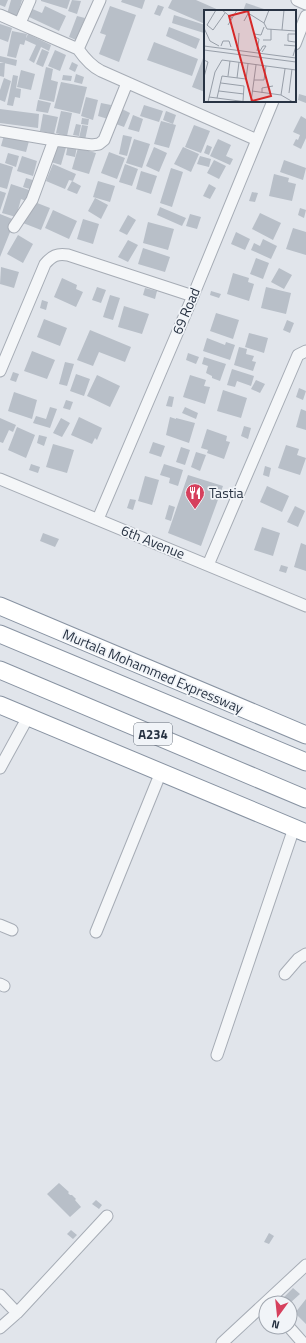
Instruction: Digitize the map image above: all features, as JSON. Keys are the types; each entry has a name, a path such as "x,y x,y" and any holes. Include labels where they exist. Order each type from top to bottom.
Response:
{"highway":[{"name":"Murtala Mohammed Expressway","path":"0,606 306,735"},
{"name":"Murtala Mohammed Expressway","path":"0,634 306,762"},
{"name":"A234","path":"0,670 306,799"},
{"path":"0,705 300,830"}],"street":[{"path":"20,23 30,0"},
{"path":"78,49 100,0"},
{"path":"297,0 306,4"},
{"path":"0,15 78,49 92,66 257,140"},
{"path":"296,41 306,16"},
{"path":"0,131 92,145 99,144 104,140 127,82"},
{"name":"69 Road","path":"98,519 193,296 272,102"},
{"path":"14,227 32,200 54,140"},
{"path":"0,371 45,264 55,255 68,255 193,296"},
{"path":"208,565 298,355 306,351"},
{"name":"6th Avenue","path":"0,480 98,519 306,606"},
{"path":"0,768 28,717"},
{"path":"96,932 161,772"},
{"path":"217,1055 300,830"},
{"path":"0,925 12,930"},
{"path":"285,974 298,959 306,954"},
{"path":"0,1328 17,1313 107,1216"},
{"path":"275,1295 306,1265"},
{"path":"0,1295 17,1313"},
{"path":"222,1343 258,1311"},
{"path":"296,1335 303,1343"}],"building":[{"path":"0,0 8,0 5,7 0,5"},
{"path":"11,0 22,0 17,17 7,14"},
{"path":"41,0 70,0 67,9"},
{"path":"72,0 81,1 77,14 68,11"},
{"path":"122,0 145,0 142,9 121,2"},
{"path":"172,0 196,0 219,10 204,10 204,24 168,8"},
{"path":"246,3 264,9 264,10 243,10"},
{"path":"158,5 164,7 160,16 154,14"},
{"path":"45,6 66,16 59,31 27,16 30,8 42,13"},
{"path":"110,6 136,15 119,62 99,54 106,35 100,33"},
{"path":"174,15 204,25 204,33 172,23"},
{"path":"77,16 85,18 76,40 69,37"},
{"path":"0,24 12,28 8,42 0,39"},
{"path":"169,27 200,39 196,49 166,36"},
{"path":"12,31 27,34 24,45 20,44 16,58 7,56"},
{"path":"28,34 51,45 49,51 41,47 34,63 29,60 36,45 25,40"},
{"path":"154,42 198,59 192,76 147,60"},
{"path":"42,49 49,52 43,67 36,64"},
{"path":"55,50 66,55 60,71 48,66"},
{"path":"0,56 17,60 16,66 0,62"},
{"path":"204,56 204,92 192,87"},
{"path":"72,62 78,65 75,72 69,69"},
{"path":"0,63 5,63 4,77 0,76"},
{"path":"46,67 53,69 51,80 58,82 54,102 39,99"},
{"path":"21,70 35,74 31,90 17,87"},
{"path":"76,74 84,77 82,84 74,82"},
{"path":"13,75 18,76 16,88 21,89 20,98 15,97 13,106 7,105"},
{"path":"63,75 72,76 71,81 62,80"},
{"path":"4,78 11,81 5,102 0,100 0,90"},
{"path":"61,82 87,87 80,114 54,108"},
{"path":"299,94 306,96 306,103 298,100"},
{"path":"86,97 98,100 93,120 81,116"},
{"path":"38,100 51,103 48,113 36,111"},
{"path":"101,103 111,105 108,119 98,116"},
{"path":"144,105 163,111 159,122 140,116"},
{"path":"0,109 39,114 38,128 0,123"},
{"path":"122,109 130,113 124,127 116,124"},
{"path":"61,111 72,113 67,136 56,133"},
{"path":"166,111 176,115 173,124 163,120"},
{"path":"43,114 58,117 54,134 40,131"},
{"path":"133,115 143,119 139,132 128,129"},
{"path":"301,116 306,119 306,138 301,149 293,145 296,139 298,140 300,135 293,132"},
{"path":"82,118 89,119 88,125 81,124"},
{"path":"161,121 176,125 169,148 154,144"},
{"path":"76,124 81,125 79,136 73,135"},
{"path":"82,125 88,126 85,140 79,138"},
{"path":"194,125 210,131 201,153 185,147"},
{"path":"4,135 29,141 26,152 1,146"},
{"path":"123,135 132,137 127,156 119,154"},
{"path":"134,139 150,144 142,168 126,163"},
{"path":"218,139 231,145 226,156 233,159 230,165 210,156"},
{"path":"58,141 67,144 61,165 51,162"},
{"path":"68,144 77,146 75,157 66,155"},
{"path":"207,145 212,147 209,155 204,153"},
{"path":"154,147 167,153 159,172 146,166"},
{"path":"183,147 199,154 191,172 174,164"},
{"path":"78,148 96,153 89,174 72,169"},
{"path":"109,152 125,158 117,179 101,173"},
{"path":"8,153 19,156 16,167 5,163"},
{"path":"22,156 37,161 33,176 17,171"},
{"path":"200,156 211,159 209,167 197,164"},
{"path":"214,160 226,166 219,179 207,173"},
{"path":"284,160 306,168 303,180 280,172"},
{"path":"0,163 13,167 7,189 0,187"},
{"path":"53,164 76,174 73,181 69,180 65,189 46,181"},
{"path":"125,164 138,169 132,186 119,182"},
{"path":"171,168 183,172 172,207 160,203"},
{"path":"141,171 157,176 151,194 136,189"},
{"path":"274,174 289,178 288,182 296,184 292,201 269,196"},
{"path":"26,178 36,181 33,190 23,187"},
{"path":"72,181 81,186 77,194 67,190"},
{"path":"98,181 115,186 110,202 93,197"},
{"path":"11,184 32,191 29,202 21,199 16,217 2,213"},
{"path":"209,184 216,188 210,199 203,196"},
{"path":"0,191 6,193 0,211"},
{"path":"252,192 258,193 255,202 249,201"},
{"path":"95,198 108,205 101,219 88,211"},
{"path":"32,201 50,208 41,230 23,223"},
{"path":"160,207 186,218 182,226 157,215"},
{"path":"300,208 306,210 304,218 298,215"},
{"path":"53,210 77,221 69,239 45,228"},
{"path":"260,213 281,223 273,240 252,229"},
{"path":"0,214 15,220 0,257"},
{"path":"190,214 201,217 197,229 186,226"},
{"path":"128,215 136,220 127,235 119,231"},
{"path":"83,219 99,224 93,244 77,239"},
{"path":"148,222 174,229 168,250 143,243"},
{"path":"293,228 306,232 306,255 286,249"},
{"path":"236,232 250,239 245,250 231,244"},
{"path":"18,235 33,244 23,263 7,254"},
{"path":"263,239 277,246 271,259 251,250 254,243 260,246"},
{"path":"128,240 138,245 128,262 118,257"},
{"path":"143,248 170,257 165,272 138,264"},
{"path":"256,258 269,263 263,279 250,274"},
{"path":"1,267 19,272 14,288 0,284"},
{"path":"279,268 292,275 284,289 271,282"},
{"path":"233,273 249,278 248,282 254,284 249,301 227,294"},
{"path":"62,278 77,285 76,289 83,292 76,307 54,297"},
{"path":"97,287 106,290 101,303 92,300"},
{"path":"266,287 291,293 286,314 261,308"},
{"path":"145,288 157,291 155,299 143,295"},
{"path":"211,291 221,294 219,298 210,295"},
{"path":"110,295 120,298 113,320 103,317"},
{"path":"42,300 48,302 46,310 40,308"},
{"path":"124,306 149,314 142,334 118,327"},
{"path":"216,313 239,320 233,339 210,331"},
{"path":"44,319 67,328 60,346 37,337"},
{"path":"287,320 294,323 290,333 283,330"},
{"path":"90,330 131,347 125,362 99,352 93,366 77,360"},
{"path":"249,333 268,338 264,353 245,347"},
{"path":"207,338 225,345 226,342 235,345 230,360 203,351"},
{"path":"239,347 247,349 246,354 254,356 252,361 256,362 253,371 234,365"},
{"path":"32,351 55,360 47,379 24,371"},
{"path":"188,353 199,357 196,364 186,360"},
{"path":"204,357 226,364 220,381 212,378 212,376 206,373 208,366 202,364"},
{"path":"65,362 74,364 67,386 59,384"},
{"path":"232,369 254,376 251,386 237,381 235,387 227,385"},
{"path":"13,372 19,374 16,382 10,380"},
{"path":"76,374 90,379 84,396 70,391"},
{"path":"97,375 120,386 110,407 87,396"},
{"path":"190,375 206,380 204,386 210,387 205,404 183,397"},
{"path":"256,380 265,384 260,393 251,389"},
{"path":"299,388 306,391 303,400 296,397"},
{"path":"223,390 247,398 241,418 217,411"},
{"path":"14,392 37,400 32,419 8,411"},
{"path":"169,396 174,397 172,407 166,406"},
{"path":"66,400 73,402 70,410 63,408"},
{"path":"50,407 57,409 50,428 33,423 36,416 46,419"},
{"path":"185,407 198,413 196,419 182,413"},
{"path":"301,409 306,411 306,430 296,427"},
{"path":"79,417 102,428 97,440 95,438 92,444 71,435"},
{"path":"170,417 195,423 189,443 166,435"},
{"path":"0,418 16,425 13,432 9,430 3,443 0,442"},
{"path":"61,418 70,423 62,437 53,433"},
{"path":"244,426 251,428 248,439 241,436"},
{"path":"17,427 35,435 26,458 8,450"},
{"path":"207,429 227,436 226,441 230,442 224,459 207,453 208,450 201,448"},
{"path":"39,435 47,437 44,446 37,443"},
{"path":"153,442 165,446 161,457 149,453"},
{"path":"53,444 74,450 67,473 46,467"},
{"path":"286,445 299,449 297,455 306,458 300,475 278,468"},
{"path":"181,447 190,450 185,465 176,462"},
{"path":"196,452 206,455 200,471 191,467"},
{"path":"31,464 40,467 38,473 29,470"},
{"path":"164,464 183,470 178,486 169,483 170,478 160,475"},
{"path":"265,466 271,468 269,477 263,475"},
{"name":"Tastia","path":"188,475 223,486 201,546 168,533"},
{"path":"145,476 159,480 152,505 138,501"},
{"path":"267,486 289,496 282,512 260,502"},
{"path":"130,499 136,500 133,510 127,508"},
{"path":"169,505 175,507 171,521 165,519"},
{"path":"295,506 305,511 298,527 287,522"},
{"path":"262,527 280,533 273,556 254,550"},
{"path":"43,533 59,539 55,547 40,541"},
{"path":"301,543 306,545 306,571 294,567"},
{"path":"281,565 288,567 286,573 279,571"},
{"path":"59,1183 76,1199 75,1200 81,1207 70,1217 47,1194"},
{"path":"96,1200 102,1205 99,1209 92,1204"},
{"path":"71,1230 77,1235 73,1239 67,1234"},
{"path":"269,1233 274,1236 269,1244 264,1242"},
{"path":"293,1288 300,1294 298,1296 286,1295"},
{"path":"306,1299 306,1324 298,1316 298,1309"}],"place":[{"name":"Tastia","path":"195,510"}]}
